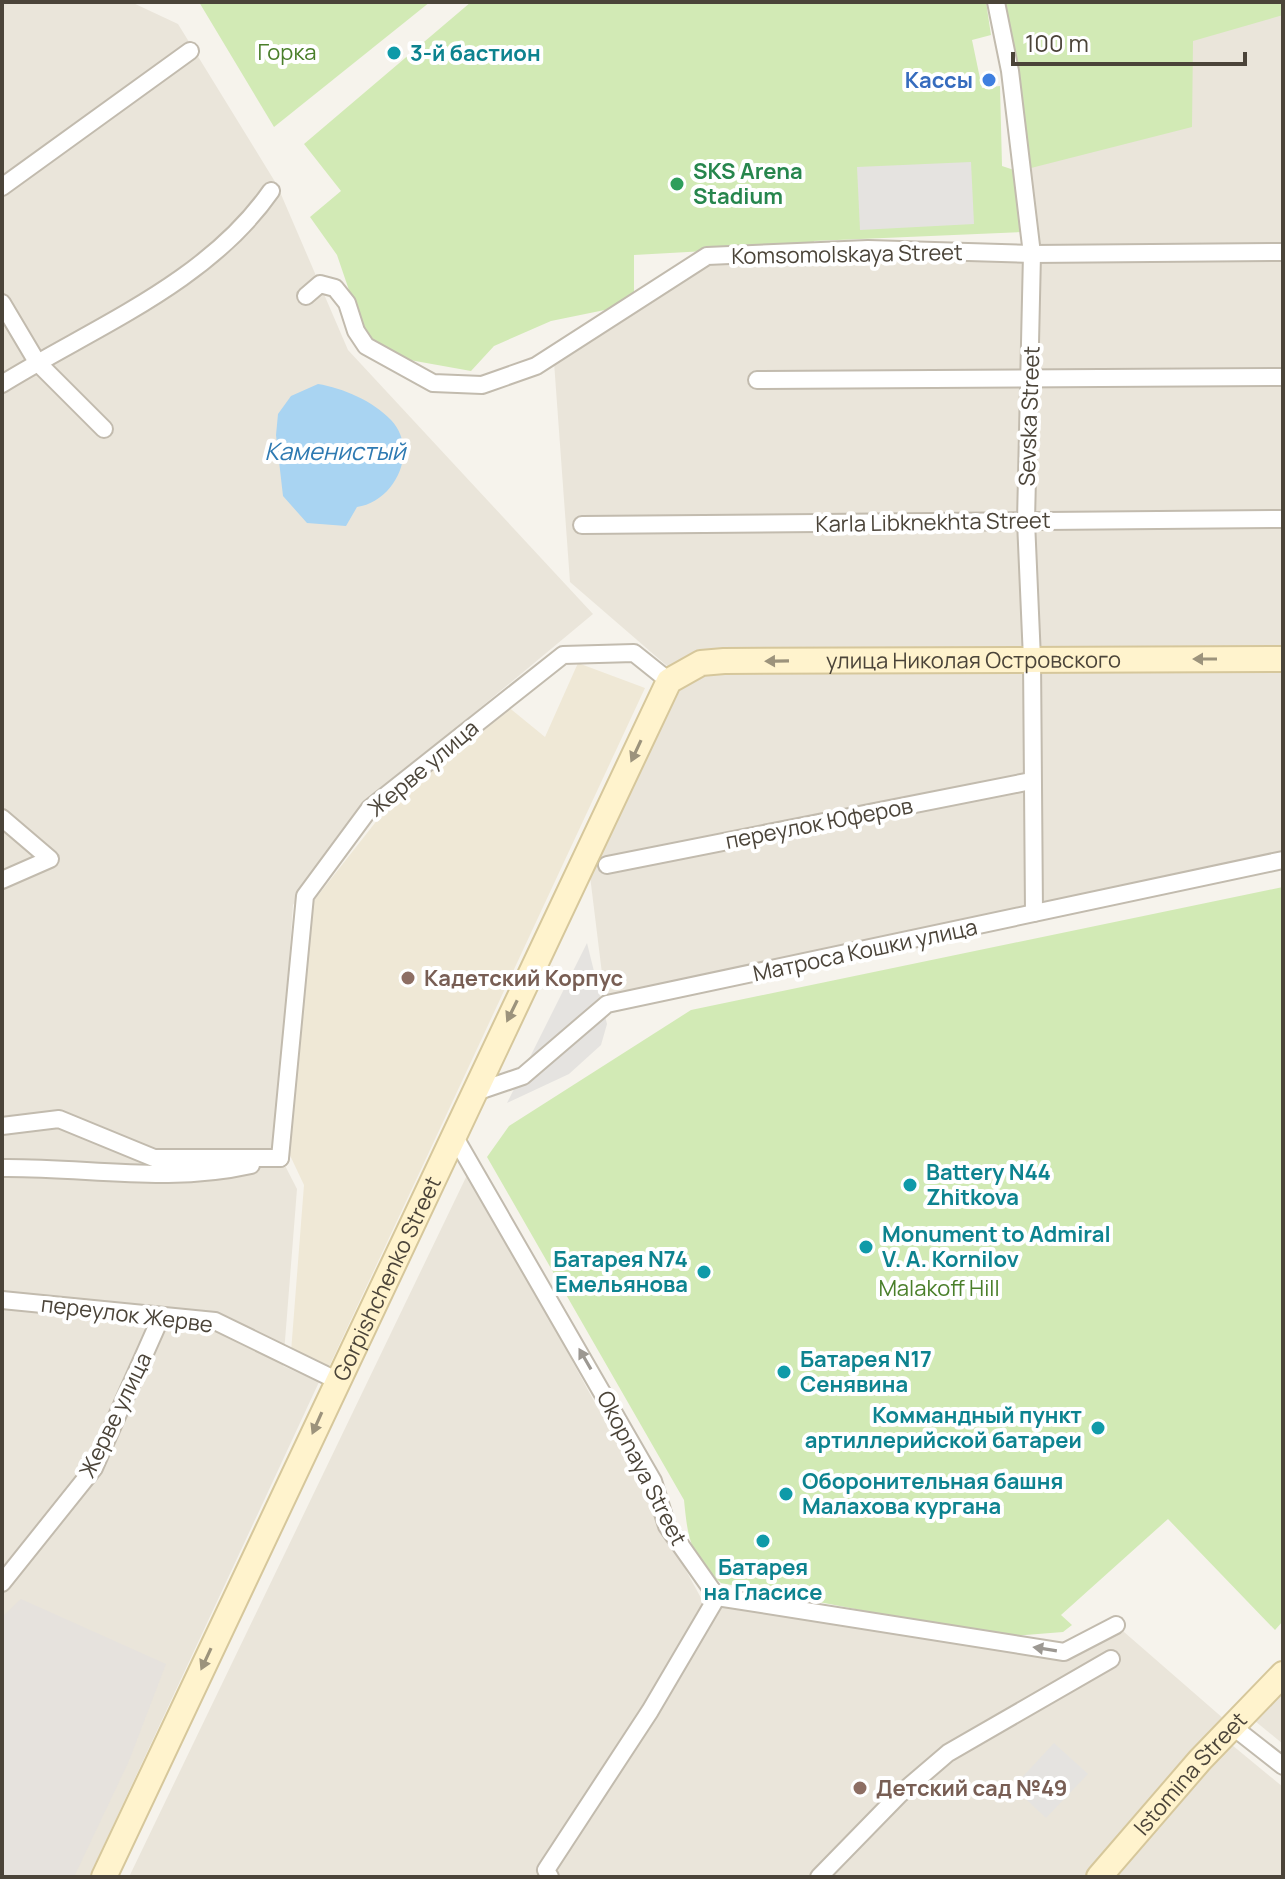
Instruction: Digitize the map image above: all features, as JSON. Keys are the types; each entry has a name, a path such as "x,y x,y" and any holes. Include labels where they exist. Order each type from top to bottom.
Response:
{"main road":[{"name":"улица Николая Островского","path":"669,681 701,663 724,661 1283,659"},
{"name":"Gorpishchenko Street","path":"104,1877 336,1380 669,681"},
{"name":"Istomina Street","path":"1098,1877 1195,1766 1283,1674"}],"street":[{"name":"Sevska Street","path":"996,2 1010,71 1032,254 1032,376 1026,521 1032,659 1034,913"},
{"path":"2,187 190,51"},
{"path":"2,384 131,312 199,262 256,213 271,191"},
{"name":"Komsomolskaya Street","path":"306,296 320,284 335,288 347,303 356,331 366,346 396,365 433,383 482,385 536,366 707,256 868,249 1032,254 1283,252"},
{"path":"2,303 37,362 104,429"},
{"path":"757,380 1032,376 1283,377"},
{"name":"Karla Libknekhta Street","path":"582,525 1283,519"},
{"name":"Жерве улица","path":"280,1158 305,896 370,808 563,655 634,653 669,681"},
{"name":"переулок Юферов","path":"607,865 1031,781"},
{"path":"2,818 50,859 2,880"},
{"name":"Матроса Кошки улица","path":"473,1093 523,1076 607,1004 1283,860"},
{"path":"2,1126 59,1119 154,1158 280,1158"},
{"name":"Okopnaya Street","path":"453,1134 653,1481 667,1526 717,1597"},
{"path":"2,1168 155,1176 211,1174 280,1158"},
{"name":"переулок Жерве","path":"2,1300 215,1321 336,1380"},
{"name":"Жерве улица","path":"2,1583 94,1468 161,1317"},
{"path":"550,1877 546,1870 650,1711 717,1597 1064,1652 1116,1625"},
{"path":"819,1877 899,1795 948,1753 1111,1659"},
{"path":"1232,1726 1283,1766"}],"shaded area":[{"path":"2,2 131,2 178,24 277,185 348,350 593,614 368,801 293,905 276,1148 297,1189 283,1366 319,1382 89,1877 2,1877"},
{"path":"993,2 1283,2 1283,860 605,998 590,876 681,678 570,582 554,362 713,260 1032,254"},
{"path":"971,162 974,224 860,230 857,167"},
{"name":"Кадетский Корпус","path":"578,663 645,688 328,1369 291,1352 304,1185 287,1149 312,903 382,814 506,705 545,737"},
{"path":"587,943 607,1024 601,1045 569,1074 507,1103"},
{"path":"469,1171 701,1598 1069,1658 1116,1625 1232,1726 1098,1877 129,1877"},
{"path":"21,1599 166,1664 129,1761 74,1877 2,1877 2,1617"},
{"path":"1283,1693 1283,1744 1255,1721"},
{"path":"1054,1743 1088,1774 1046,1818 1013,1787"},
{"path":"1232,1745 1283,1787 1283,1877 1113,1877"}],"green space":[{"name":"Горка","path":"199,2 430,2 274,127"},
{"name":"SKS Arena Stadium","path":"471,2 986,2 991,35 972,40 982,88 1000,86 1002,166 1014,170 1018,177 1022,232 814,241 813,245 634,255 634,304 551,321 494,346 471,371 404,359 366,340 337,255 310,217 341,191 304,144"},
{"path":"1000,2 1283,2 1283,15 1193,41 1192,127 1031,168"},
{"name":"Malakoff Hill","path":"1283,887 1283,1621 1275,1630 1168,1519 1061,1615 1072,1625 1063,1632 1000,1637 721,1583 703,1564 692,1546 684,1500 487,1157 509,1126 691,1010"}],"water":[{"name":"Каменистый","path":"318,384 347,392 376,407 391,420 403,446 403,460 392,485 382,496 357,507 346,526 307,523 283,496 276,435 278,414 291,396"}],"place":[{"name":"3-й бастион","path":"394,53"},
{"name":"Кассы","path":"989,80"},
{"name":"SKS Arena Stadium","path":"677,184"},
{"name":"Кадетский Корпус","path":"408,978"},
{"name":"Battery N44 Zhitkova","path":"910,1185"},
{"name":"Monument to Admiral V. A. Kornilov","path":"866,1247"},
{"name":"Батарея N74 Емельянова","path":"704,1272"},
{"name":"Батарея N17 Сенявина","path":"784,1372"},
{"name":"Коммандный пункт артиллерийской батареи","path":"1098,1428"},
{"name":"Оборонительная башня Малахова кургана","path":"786,1494"},
{"name":"Батарея на Гласисе","path":"763,1541"},
{"name":"Детский сад №49","path":"860,1788"}]}
